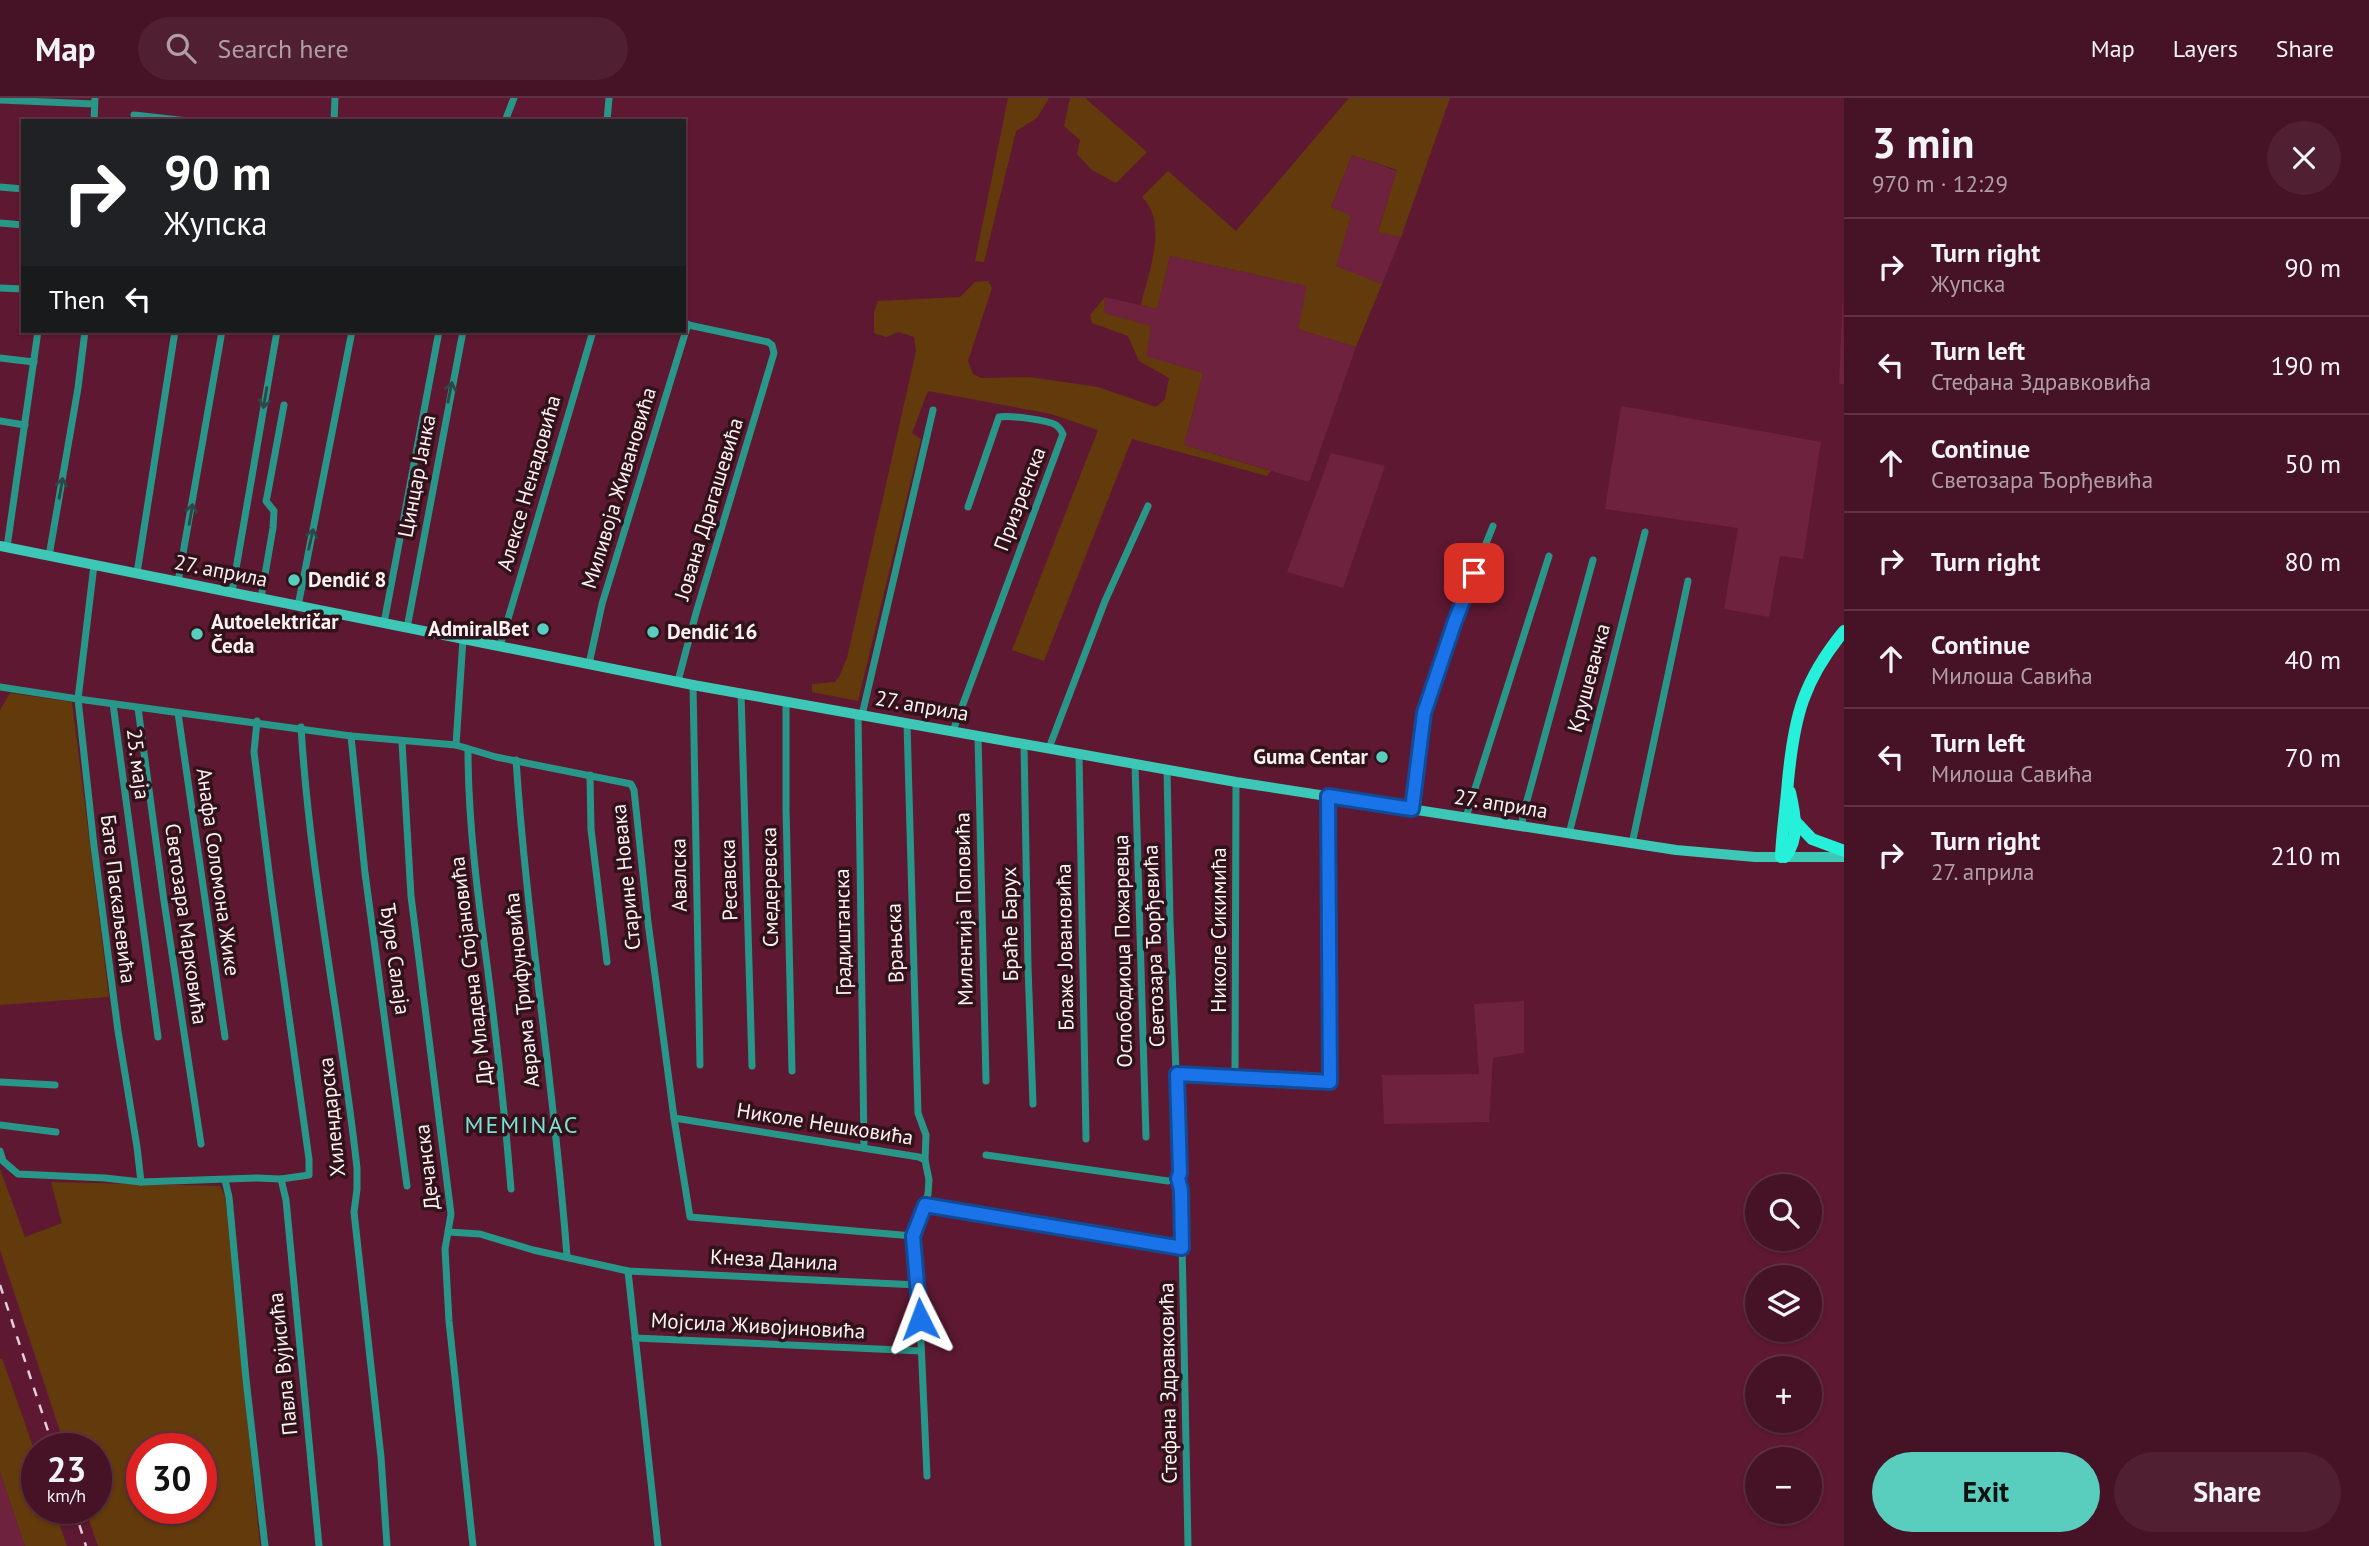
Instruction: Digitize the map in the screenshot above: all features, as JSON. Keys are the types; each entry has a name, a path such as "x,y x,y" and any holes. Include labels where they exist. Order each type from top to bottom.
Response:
{"main road":[{"name":"27. априла","path":"3,546 693,685 1236,782 1700,853 1844,857"},
{"path":"1783,857 1791,743 1803,697 1819,665 1844,631"},
{"path":"1783,857 1793,843 1795,820 1788,782"},
{"path":"1795,820 1812,839 1844,851"}],"street":[{"path":"334,119 335,98"},
{"path":"506,119 514,98"},
{"path":"607,119 609,98"},
{"path":"0,100 94,101 94,119"},
{"path":"134,115 170,119"},
{"path":"0,187 21,189"},
{"path":"0,223 21,225"},
{"path":"0,288 21,289"},
{"name":"Јована Драгашевића","path":"678,681 696,612 773,359 773,348 768,342 686,324"},
{"path":"3,546 25,425 38,333"},
{"path":"49,556 85,333"},
{"path":"137,573 175,333"},
{"path":"178,582 222,333"},
{"path":"232,592 276,333"},
{"path":"298,606 352,333"},
{"path":"384,623 439,333"},
{"name":"Цинцар Јанка","path":"407,628 463,333"},
{"name":"Алексе Ненадовића","path":"500,646 592,333"},
{"name":"Миливоја Живановића","path":"589,664 602,604 683,333"},
{"path":"0,358 34,362"},
{"path":"261,598 273,528 274,510 267,497 284,405"},
{"name":"Градиштанска","path":"864,1148 860,715 933,410"},
{"name":"Призренска","path":"953,731 1063,434 1059,428 1054,424 1004,415 999,417 968,507"},
{"path":"0,421 25,425"},
{"path":"1049,748 1105,601 1148,506"},
{"path":"1412,809 1424,713 1455,621 1493,526"},
{"name":"Крушевачка","path":"1569,834 1645,532"},
{"path":"1466,817 1549,556"},
{"path":"1522,826 1593,561"},
{"name":"Бате Паскаљевића","path":"94,565 78,699 112,991 141,1182"},
{"path":"1632,844 1688,581"},
{"path":"456,745 463,639"},
{"name":"Авалска","path":"693,685 700,1065"},
{"path":"0,687 78,699"},
{"name":"Ресавска","path":"741,693 752,1066"},
{"name":"Старине Новака","path":"78,699 257,721 351,736 456,745 631,784 634,790 674,1118 690,1217 913,1236"},
{"name":"Смедеревска","path":"786,701 792,1071"},
{"name":"25. маја","path":"113,704 158,1037"},
{"name":"Светозара Марковића","path":"138,708 201,1144"},
{"name":"Анафа Соломона Жике","path":"178,713 225,1037"},
{"path":"0,1151 3,1161 18,1174 141,1182 264,1177 281,1179 309,1175 254,752 257,721"},
{"name":"Врањска","path":"907,723 918,1101 919,1118 927,1142 925,1160"},
{"name":"Хилендарска","path":"301,727 312,840 354,1145 357,1189 354,1212 381,1457 387,1546"},
{"name":"Ђуре Салаја","path":"351,736 407,1186"},
{"name":"Милентија Поповића","path":"978,736 986,1081"},
{"name":"Дечанска","path":"402,742 411,896 451,1214 445,1249 449,1321 473,1546"},
{"name":"Браће Барух","path":"1024,744 1033,1104"},
{"name":"Др Младена Стојановића","path":"468,749 468,783 476,877 505,1114 511,1189"},
{"name":"Блаже Јовановића","path":"1079,754 1086,1139"},
{"name":"Аврама Трифуновића","path":"516,760 567,1257"},
{"name":"Ослободиоца Пожаревца","path":"1135,764 1146,1137"},
{"name":"Светозара Ђорђевића","path":"1167,769 1180,1173 1178,1178"},
{"path":"590,775 591,829 607,962"},
{"name":"Николе Сикимића","path":"1236,782 1236,1078"},
{"path":"1177,1074 1330,1082 1328,796"},
{"path":"0,1082 55,1085"},
{"name":"Николе Нешковића","path":"674,1118 925,1160 929,1180 925,1205 913,1236 918,1285 927,1476"},
{"path":"0,1125 55,1132"},
{"path":"986,1155 1168,1181 1178,1178"},
{"name":"Стефана Здравковића","path":"1178,1178 1181,1190 1188,1546"},
{"name":"Павла Вујисића","path":"281,1179 286,1200 319,1546"},
{"path":"225,1180 229,1196 265,1546"},
{"path":"925,1205 1182,1248"},
{"name":"Кнеза Данила","path":"449,1232 480,1234 533,1250 628,1271 918,1285"},
{"path":"628,1271 658,1546"},
{"name":"Мојсила Живојиновића","path":"635,1338 921,1351"}],"shaded area":[{"path":"1008,98 1049,98 1037,118 1016,131 984,262 975,261"},
{"path":"1070,98 1085,98 1147,152 1116,183 1092,170 1077,154 1080,140 1064,126"},
{"path":"1349,98 1450,98 1401,237 1378,232 1397,170 1352,155 1331,207 1351,216 1336,266 1382,284 1356,347 1298,329 1307,286 1170,256 1157,309 1141,305 1152,264 1155,235 1150,208 1142,197 1168,171 1236,231"},
{"path":"1352,155 1397,171 1378,231 1401,237 1382,284 1335,266 1351,216 1331,208"},
{"path":"1170,256 1308,286 1298,329 1356,347 1309,482 1184,445 1203,373 1145,356 1151,326 1103,313 1105,297 1157,309"},
{"path":"988,281 992,288 968,361 973,374 981,378 1029,377 1098,387 1156,407 1165,399 1169,378 1139,361 1128,336 1092,323 1090,315 1105,297 1104,313 1151,326 1146,356 1203,373 1184,445 1271,471 1267,476 1132,439 1044,661 1012,650 1098,430 1051,414 928,391 912,433 921,439 858,701 812,692 812,684 835,682 847,658 916,351 914,337 899,332 886,337 874,333 874,312 878,301 960,297 975,282"},
{"path":"1843,290 1844,384 1839,384"},
{"path":"1621,406 1821,442 1803,559 1780,556 1769,617 1724,609 1738,528 1605,509"},
{"path":"1331,453 1385,466 1343,588 1287,572"},
{"path":"10,693 72,702 109,997 0,1005 0,710"},
{"path":"1524,1001 1524,1053 1493,1058 1489,1122 1384,1124 1382,1075 1479,1074 1474,1004"},
{"path":"0,1169 25,1237 62,1223 51,1182 220,1186 225,1196 260,1546 98,1546 90,1524 112,1524 112,1433 61,1433 0,1250"},
{"path":"2,1358 28,1433 21,1433 21,1524 59,1524 67,1546 25,1546 0,1472"},
{"path":"0,1472 25,1546 0,1546"}],"railway":[{"path":"0,1285 49,1433"},
{"path":"79,1524 86,1546"}],"place":[{"name":"Dendić 8","path":"294,580"},
{"name":"AdmiralBet","path":"543,629"},
{"name":"Dendić 16","path":"653,632"},
{"name":"Autoelektričar Čeda","path":"197,634"},
{"name":"Guma Centar","path":"1382,757"}],"district":[{"name":"MEMINAC","path":"522,1125"}],"route":[{"path":"920,1319 913,1236 925,1205 1182,1248 1177,1074 1330,1082 1328,796 1412,809 1424,713 1474,573"}]}
